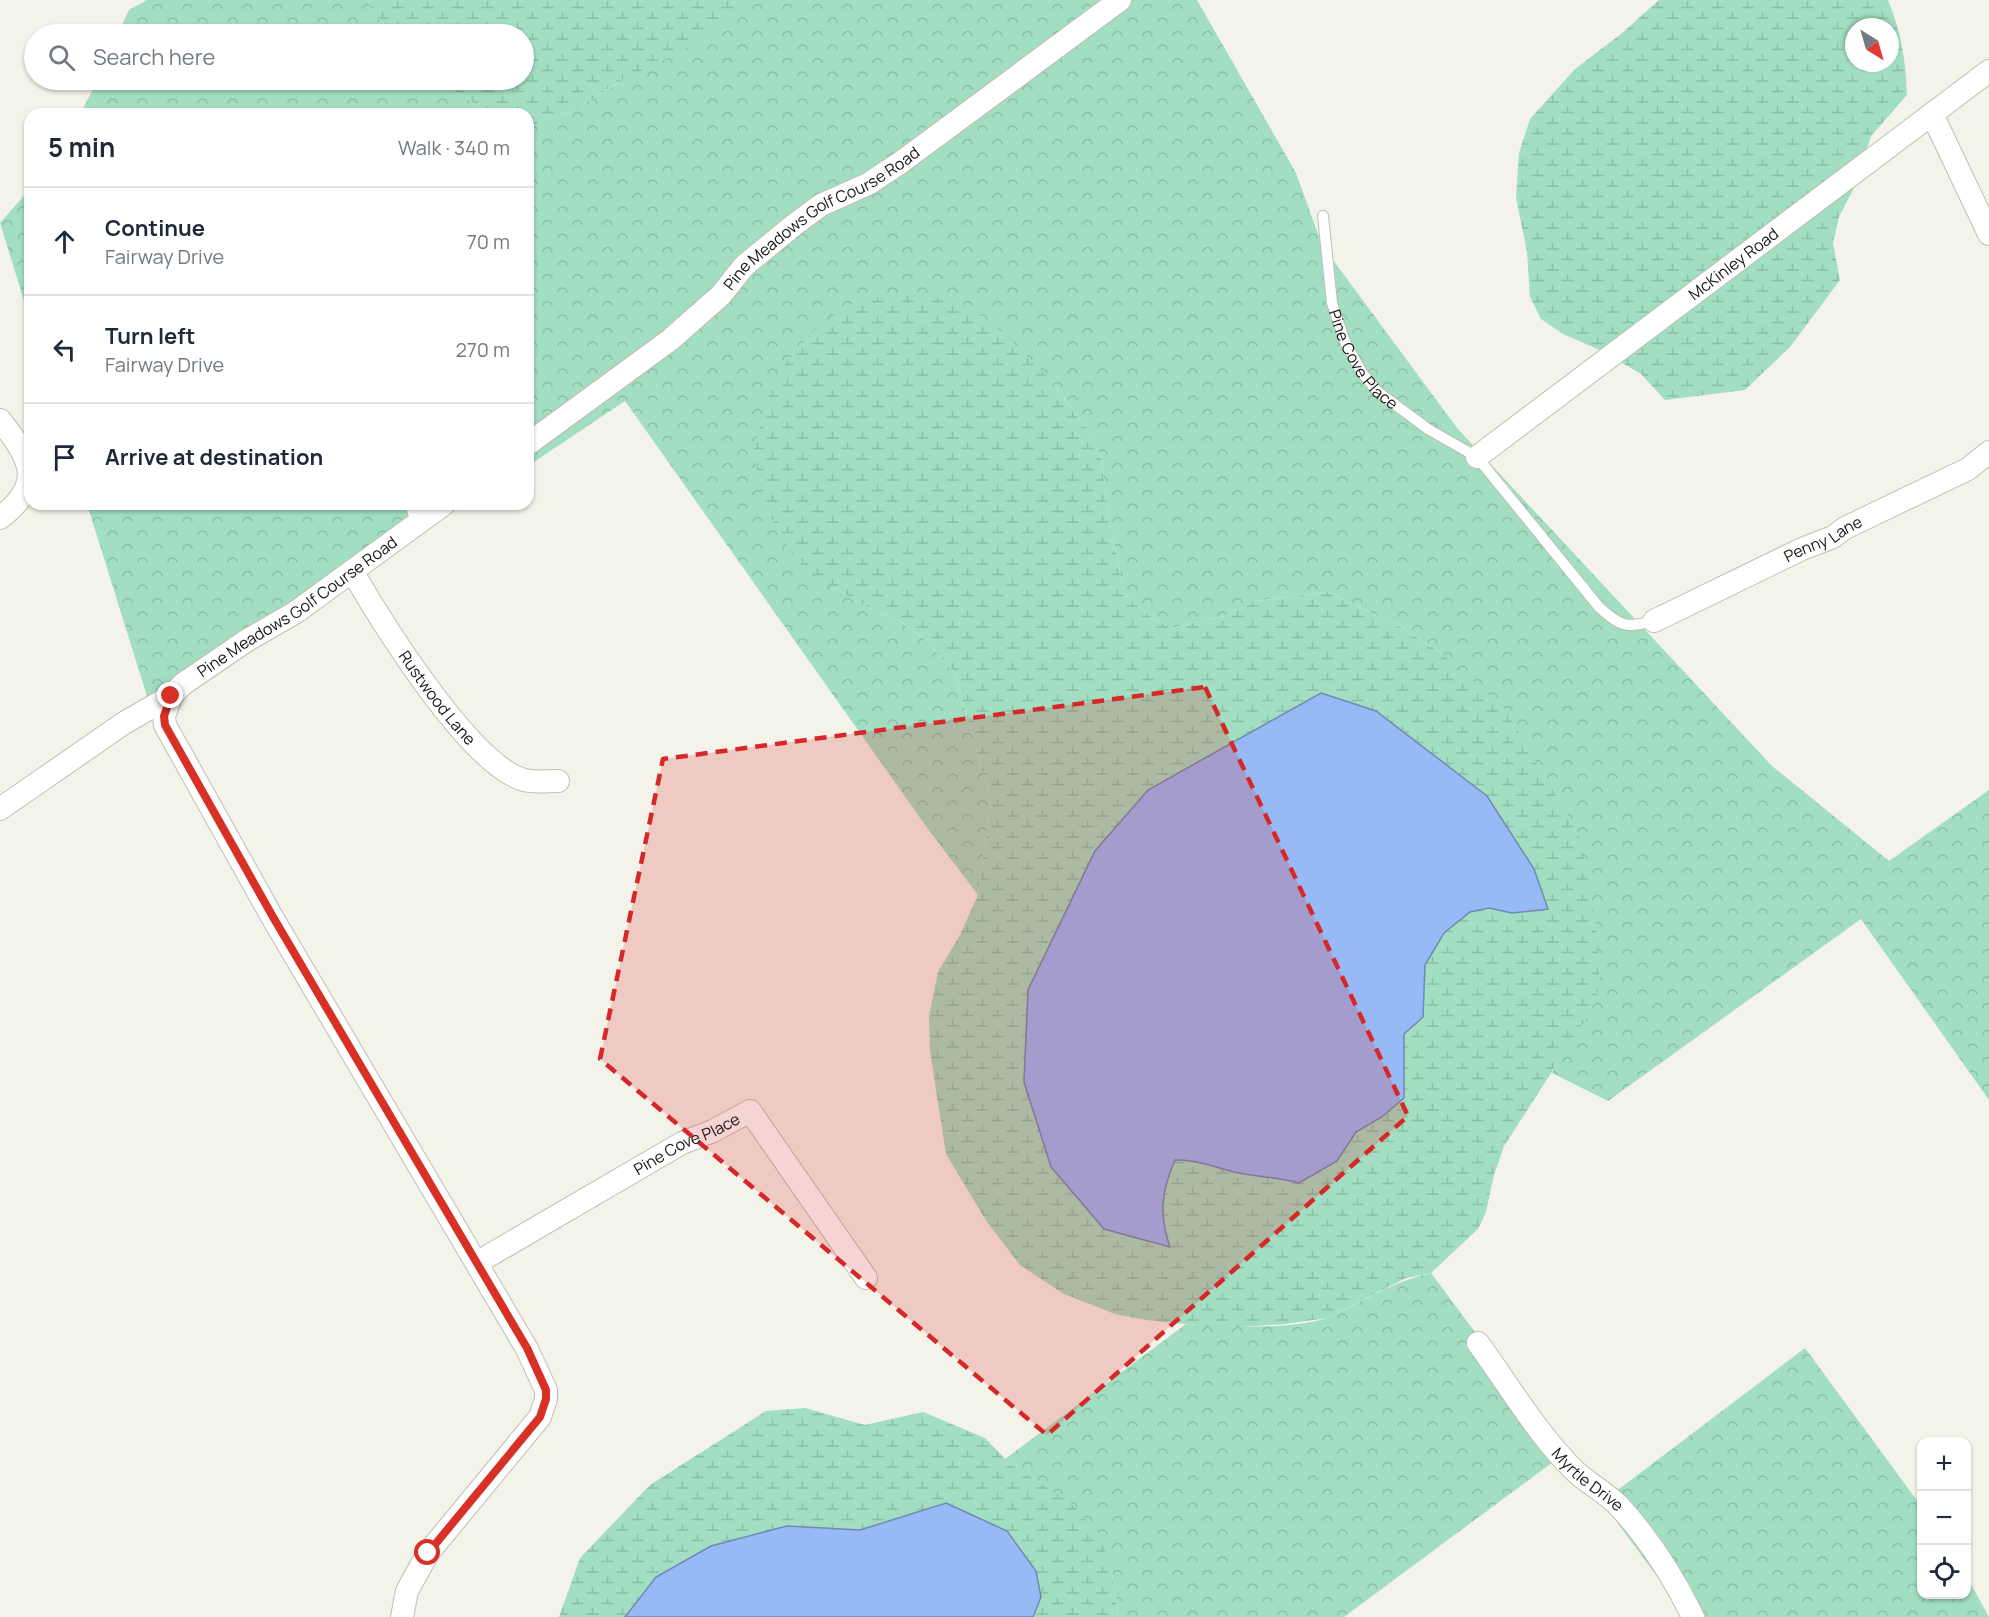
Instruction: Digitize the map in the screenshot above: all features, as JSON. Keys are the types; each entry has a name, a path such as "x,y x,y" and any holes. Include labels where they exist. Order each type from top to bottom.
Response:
{"street":[{"name":"Pine Meadows Golf Course Road","path":"534,440 670,340 721,295 744,267 794,225 821,205 868,184 900,163 1120,0"},
{"name":"McKinley Road","path":"1477,457 1989,71"},
{"path":"1932,114 1989,234"},
{"path":"0,420 24,452"},
{"name":"Penny Lane","path":"1654,621 1802,549 1833,537 1845,528 1968,469 1989,452"},
{"path":"0,518 24,495"},
{"name":"Pine Meadows Golf Course Road","path":"0,809 124,723 171,696 183,684 296,612 352,571 414,514"},
{"name":"Rustwood Lane","path":"352,571 380,620 438,700 470,737 501,767 522,779 558,782"},
{"path":"171,696 164,716 165,725 273,917 478,1262 527,1348 546,1390 546,1399 540,1417 428,1553 406,1591 402,1617"},
{"name":"Pine Cove Place","path":"478,1262 682,1143 714,1131 750,1110 866,1278"},
{"name":"Myrtle Drive","path":"1478,1343 1555,1448 1576,1472 1618,1506 1679,1588 1693,1617"}],"lane":[{"name":"Pine Cove Place","path":"1323,216 1332,303 1345,342 1362,373 1378,392 1428,429 1477,457"},
{"path":"1477,457 1599,608 1615,622 1630,627 1654,621"}],"highlighted area":[{"path":"1205,687 1408,1116 1047,1435 600,1059 663,759"}],"green space":[{"path":"147,0 368,0 374,14 384,24 123,24 129,10"},
{"path":"368,0 753,0 682,51 619,82 579,107 534,125 534,108 482,108 454,90 534,90 534,24 384,24 374,14"},
{"path":"753,0 1197,0 1296,173 1322,245 1457,428 1772,766 1889,861 1989,790 1989,1100 1861,919 1608,1101 1552,1073 1561,1056 1440,652 1399,626 1327,592 1255,601 1229,615 1171,628 1154,619 1125,595 1109,519 1102,461 1088,430 1048,377 822,581 869,608 900,621 924,639 955,673 991,802 978,895 928,829 625,401 534,462 534,125 579,107"},
{"path":"1659,0 1888,0 1895,18 1845,18 1845,72 1899,72 1899,35 1907,95 1871,136 1856,184 1839,217 1833,243 1840,280 1790,347 1745,390 1665,400 1641,374 1602,351 1563,334 1541,319 1530,297 1527,252 1516,197 1519,153 1530,119 1575,69 1621,34"},
{"path":"93,90 454,90 482,108 83,108"},
{"path":"24,196 24,301 0,223"},
{"path":"905,293 940,298 969,307 1004,333 1048,377 1088,430 1102,461 1109,519 1125,595 1154,619 1171,628 1229,615 1255,601 1327,592 1399,626 1440,652 1504,708 1579,834 1596,925 1600,985 1590,1013 1504,1146 1494,1175 1486,1212 1478,1229 1431,1273 1406,1278 1327,1318 1285,1324 1225,1328 1146,1320 1115,1314 1064,1294 1020,1265 987,1222 946,1154 930,1051 929,1016 938,972 960,935 978,895 991,802 955,673 924,639 900,621 869,608 822,581 795,559 762,502 754,450 767,399 786,363 811,333 844,308 863,299","holes":["1534,869 1512,913 1489,908 1470,912 1444,933 1425,965 1423,1017 1404,1034 1402,1060 1382,1117 1356,1132 1337,1161 1299,1183 1244,1174 1193,1161 1175,1160 1163,1203 1164,1224 1170,1247 1028,990"]},
{"path":"89,510 455,510 151,709"},
{"path":"1431,1273 1565,1453 1344,1617 1118,1617 1112,1571 1005,1459 1186,1324 1279,1326 1315,1321 1329,1317 1392,1286"},
{"path":"1805,1348 1917,1501 1917,1599 1971,1599 1971,1584 1989,1617 1687,1617 1602,1502"},
{"path":"805,1408 865,1425 923,1412 985,1438 1011,1465 1071,1503 1099,1534 1112,1571 1118,1617 1033,1617 1041,1597 945,1503 860,1530 787,1526 656,1577 625,1617 559,1617 580,1558 650,1485 766,1411"}],"water":[{"path":"1321,693 1376,711 1487,796 1534,869 1548,909 1512,913 1489,908 1470,912 1444,933 1425,965 1423,1017 1404,1034 1404,1098 1382,1117 1356,1132 1337,1161 1299,1183 1244,1174 1193,1161 1175,1160 1164,1193 1163,1204 1164,1224 1170,1247 1104,1229 1051,1167 1024,1082 1028,990 1095,851 1148,790"},
{"path":"946,1503 1007,1531 1036,1571 1041,1597 1033,1617 625,1617 656,1577 711,1546 787,1526 860,1530"}],"route":[{"path":"171,696 164,716 165,725 273,917 478,1262 527,1348 546,1390 546,1399 540,1417 428,1553"}]}
